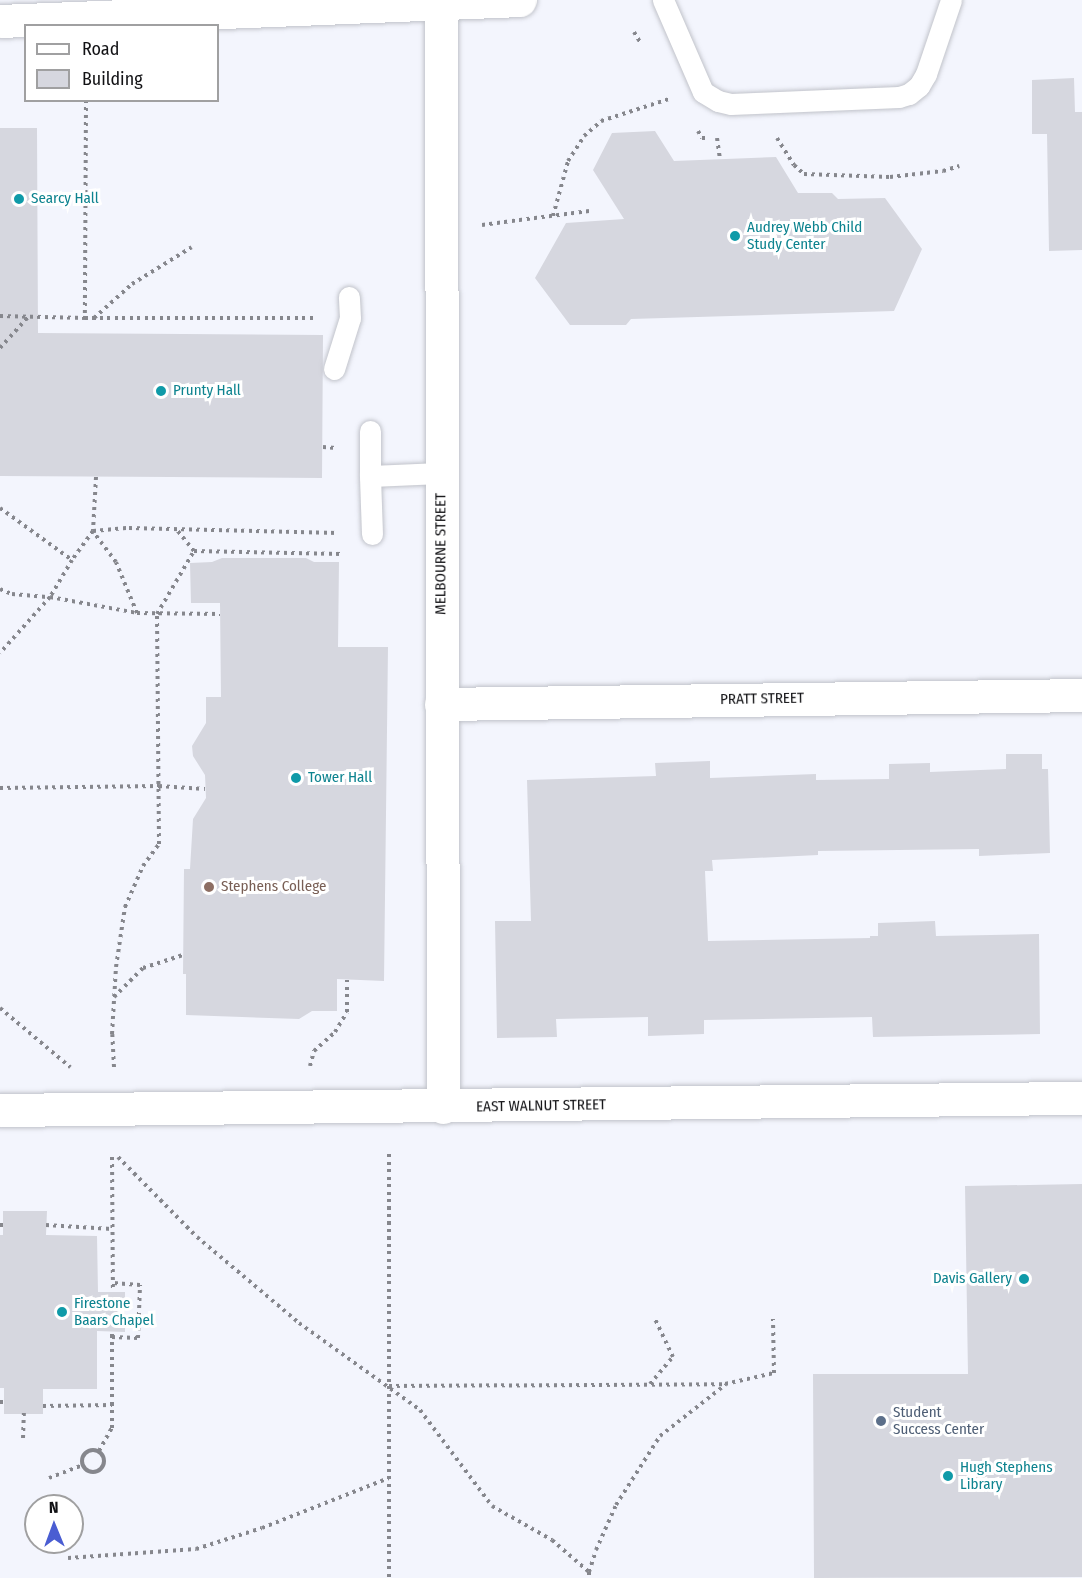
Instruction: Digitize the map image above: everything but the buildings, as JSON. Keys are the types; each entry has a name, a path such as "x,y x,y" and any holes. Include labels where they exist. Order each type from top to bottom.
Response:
{"street":[{"path":"0,21 520,0"},
{"name":"MELBOURNE STREET","path":"441,2 443,1107"},
{"name":"PRATT STREET","path":"441,704 1082,695"},
{"name":"EAST WALNUT STREET","path":"0,1110 443,1107 1082,1098"}],"lane":[{"path":"663,0 703,92 718,102 731,104 899,97 909,94 919,86 926,74 951,0"},
{"path":"334,369 349,307"},
{"path":"370,431 372,534"},
{"path":"370,476 441,473"}],"path":[{"path":"553,216 568,161 584,136 611,117 676,98"},
{"path":"85,318 86,102"},
{"path":"717,138 720,159"},
{"path":"481,225 589,211"},
{"path":"94,318 132,284 192,247"},
{"path":"0,316 94,318 349,307"},
{"path":"0,348 29,316"},
{"path":"0,653 50,597 93,531 96,477"},
{"path":"0,508 72,560"},
{"path":"176,529 194,551 342,554"},
{"path":"93,531 176,529 372,534"},
{"path":"93,531 116,562 137,613"},
{"path":"114,1067 114,998 125,907 142,866 159,844 157,614 194,551"},
{"path":"0,589 12,594 50,597 137,613 220,614"},
{"path":"0,788 159,786 206,789"},
{"path":"114,998 143,968 183,955"},
{"path":"310,1066 314,1051 334,1032 347,1012 347,980"},
{"path":"0,1008 70,1067"},
{"path":"389,1154 391,1344 388,1386 389,1578"},
{"path":"112,1157 113,1292"},
{"path":"118,1157 197,1238 299,1323 420,1410 492,1506 552,1540 589,1572"},
{"path":"46,1225 112,1229"},
{"path":"99,1451 112,1428 112,1335 138,1338 140,1285 113,1283"},
{"path":"650,1384 673,1357 655,1319"},
{"path":"388,1386 725,1384 774,1373 773,1319"},
{"path":"589,1578 596,1550 616,1505 660,1436 725,1384"},
{"path":"43,1406 112,1405"},
{"path":"23,1438 24,1413"},
{"path":"92,1449 99,1451 104,1457 101,1468 91,1471 83,1465 81,1458 92,1449"},
{"path":"49,1478 83,1465"},
{"path":"68,1558 196,1549 262,1528 388,1478"}],"place":[{"name":"Searcy Hall","path":"19,199"},
{"name":"Audrey Webb Child Study Center","path":"735,236"},
{"name":"Prunty Hall","path":"161,391"},
{"name":"Tower Hall","path":"296,778"},
{"name":"Stephens College","path":"209,887"},
{"name":"Davis Gallery","path":"1024,1279"},
{"name":"Firestone Baars Chapel","path":"62,1312"},
{"name":"Student Success Center","path":"881,1421"},
{"name":"Hugh Stephens Library","path":"948,1476"}]}
